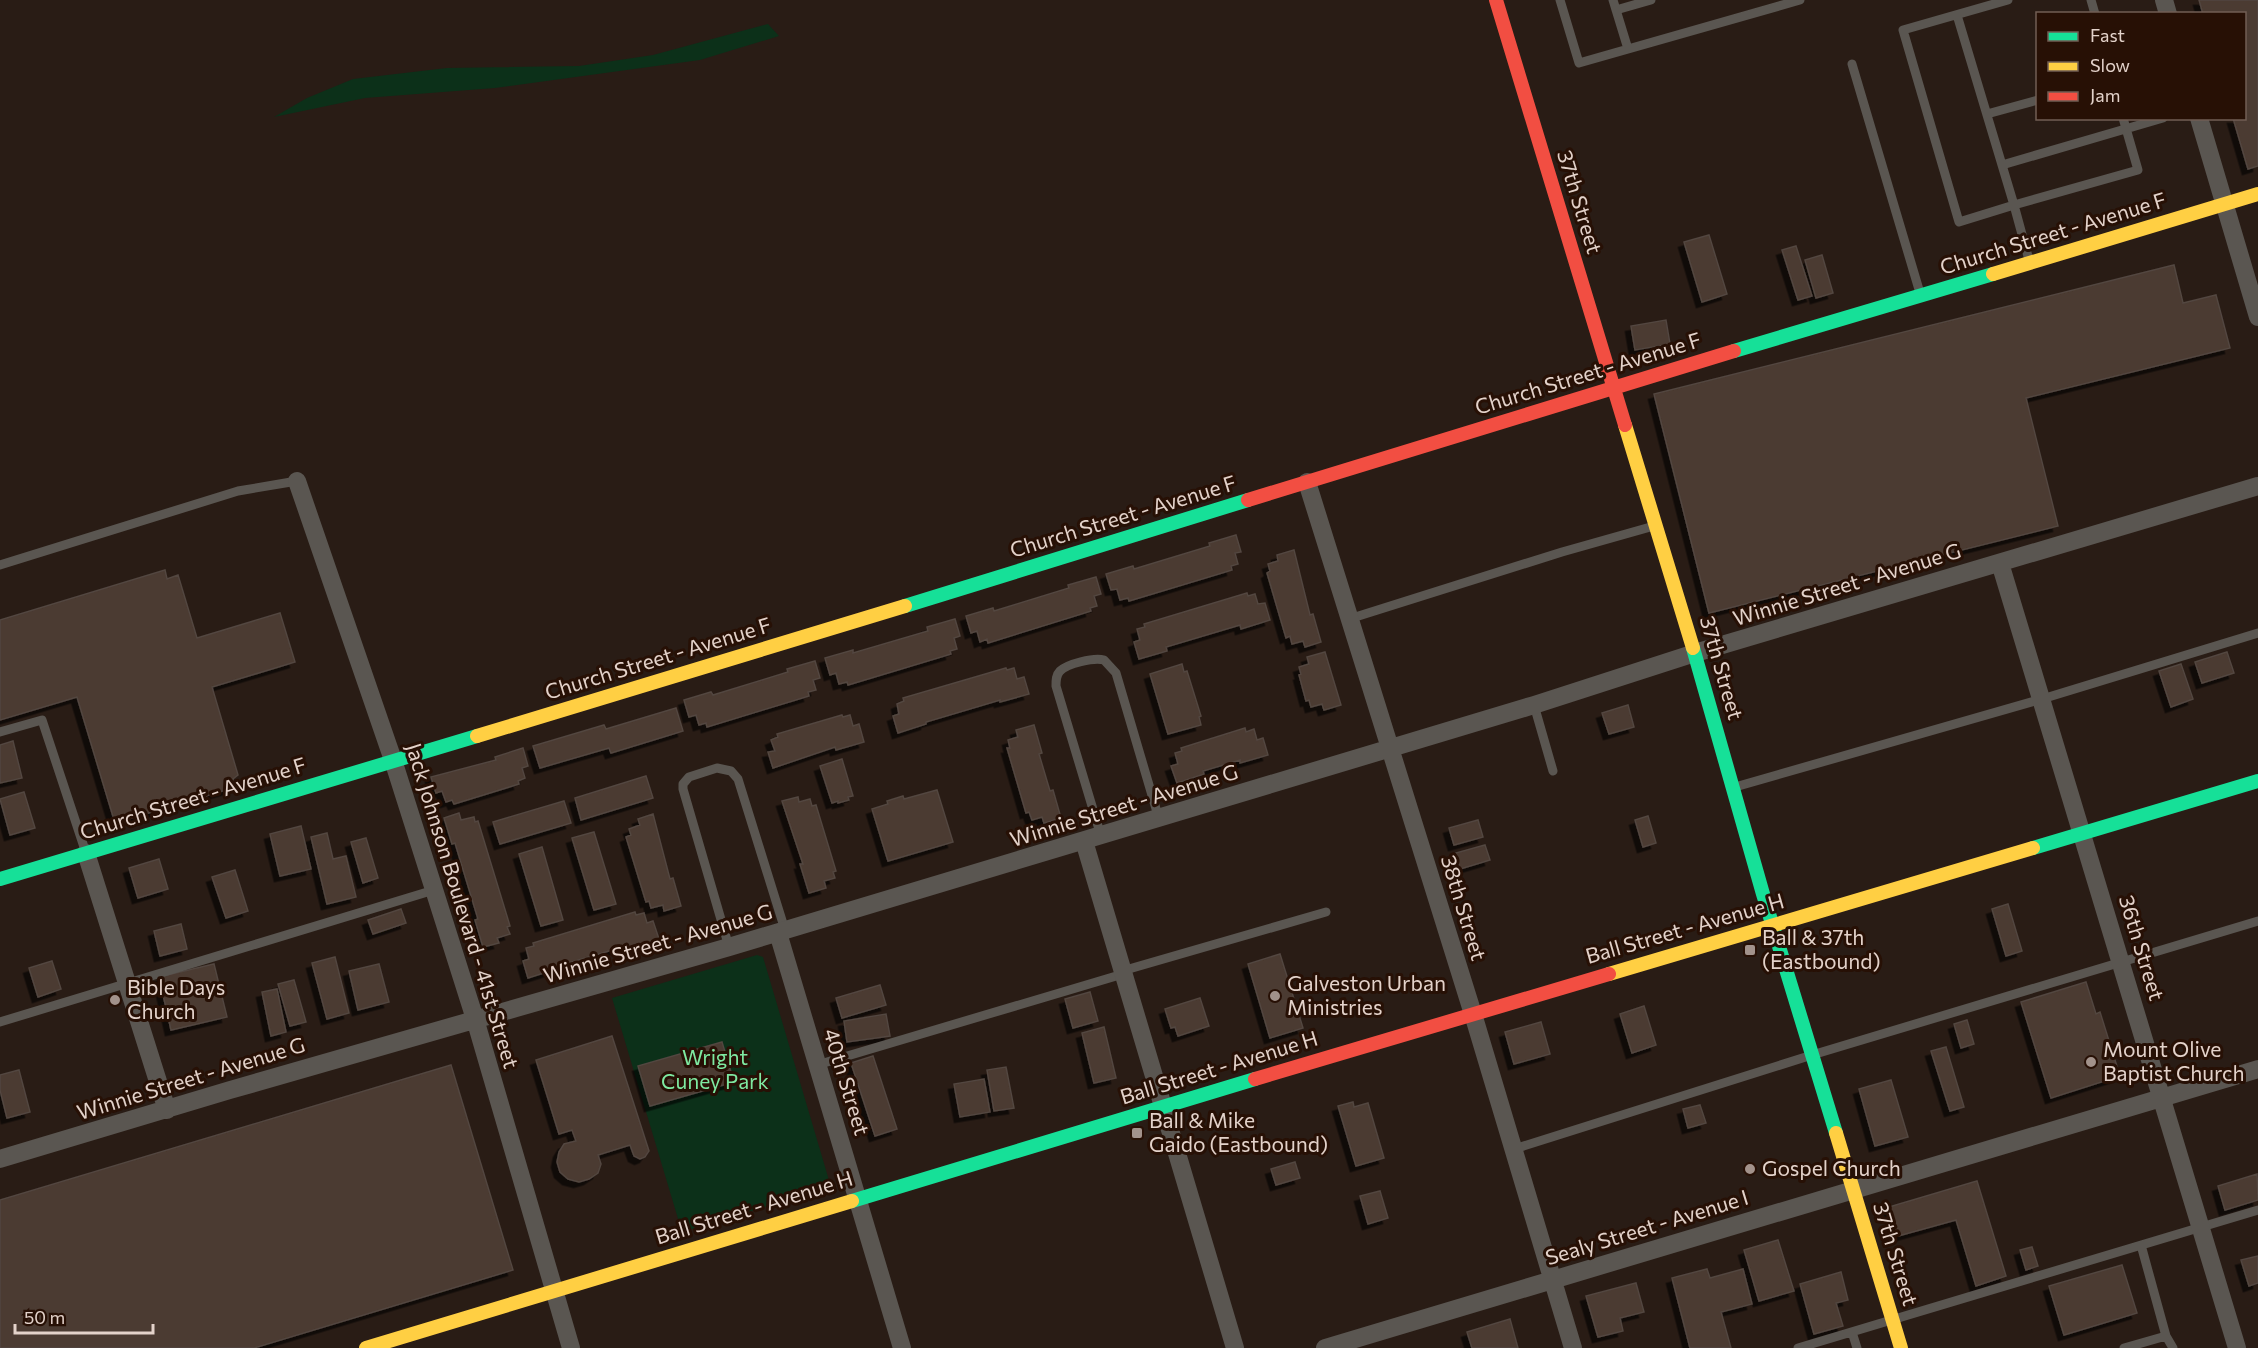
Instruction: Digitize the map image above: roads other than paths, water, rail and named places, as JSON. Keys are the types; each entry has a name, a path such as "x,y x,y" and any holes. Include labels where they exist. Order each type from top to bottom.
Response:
{"street":[{"name":"37th Street","path":"1496,0 1695,653 1773,926 1901,1348"},
{"path":"2200,120 2258,317"},
{"name":"Church Street - Avenue F","path":"0,879 642,687 1613,388 2258,194"},
{"name":"Jack Johnson Boulevard - 41st Street","path":"297,481 393,760 475,1019 571,1348"},
{"name":"38th Street","path":"1307,482 1473,1014 1573,1348"},
{"name":"Winnie Street - Avenue G","path":"0,1159 475,1019 781,932 1534,705 1695,653 2258,486"},
{"name":"36th Street","path":"2000,563 2237,1348"},
{"name":"Ball Street - Avenue H","path":"366,1348 1163,1106 2258,781"},
{"path":"1092,839 1123,972 1235,1348"},
{"path":"86,853 167,1110"},
{"name":"40th Street","path":"781,932 817,1065 902,1348"},
{"name":"Sealy Street - Avenue I","path":"1325,1348 2258,1069"}],"lane":[{"path":"1560,0 1579,63 1800,0"},
{"path":"1613,0 1628,49"},
{"path":"1616,10 1651,0"},
{"path":"2008,0 1903,30 1959,222 2138,170 2124,120"},
{"path":"1957,15 2029,263"},
{"path":"1852,64 1921,295"},
{"path":"1987,114 2036,100"},
{"path":"2002,165 2156,120"},
{"path":"0,565 238,491 297,481"},
{"path":"1349,619 1562,552 1656,526"},
{"path":"1733,788 2042,699 2258,633"},
{"path":"1092,839 1056,686 1057,676 1064,668 1089,660 1104,660 1116,673 1160,819"},
{"path":"1534,705 1553,771"},
{"path":"0,732 42,720 86,853"},
{"path":"729,947 682,789 689,777 717,768 731,771 738,779 781,932"},
{"path":"0,1022 128,985 434,890"},
{"path":"817,1065 1326,912"},
{"path":"1514,1149 1812,1055 2258,921"},
{"path":"1802,1347 2258,1210"},
{"path":"2141,1245 2166,1336 2173,1348"},
{"path":"1852,1332 1857,1348"},
{"path":"2124,1348 2166,1336"}],"place":[{"name":"Ball & 37th (Eastbound)","path":"1750,950"},
{"name":"Galveston Urban Ministries","path":"1275,996"},
{"name":"Bible Days Church","path":"115,1000"},
{"name":"Mount Olive Baptist Church","path":"2091,1062"},
{"name":"Ball & Mike Gaido (Eastbound)","path":"1137,1133"},
{"name":"Gospel Church","path":"1750,1169"}],"park label":[{"name":"Wright Cuney Park","path":"715,1070"}]}
